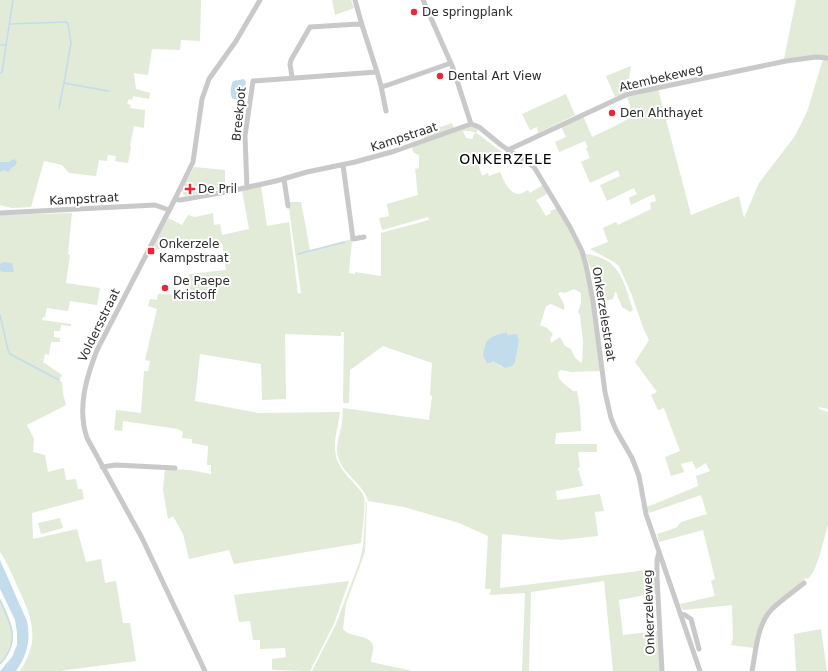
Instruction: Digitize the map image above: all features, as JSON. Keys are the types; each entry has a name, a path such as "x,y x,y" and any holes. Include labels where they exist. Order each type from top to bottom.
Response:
{"street":[{"name":"Voldersstraat","path":"205,671 142,538 87,438 83,428 82,414 84,391 88,372 97,350 193,162 199,120 205,90 209,79 236,41 260,0"},
{"path":"354,0 377,72 386,111"},
{"path":"423,0 451,63 471,124"},
{"path":"292,78 290,64 291,60 310,27 362,25"},
{"name":"Atembekeweg","path":"508,150 628,94 780,62 816,57 828,58"},
{"path":"381,86 385,86 451,63"},
{"name":"Breekpot","path":"247,188 245,136 253,81 377,72"},
{"name":"Kampstraat","path":"175,199 180,200 247,188 308,172 343,165 395,151 471,124"},
{"name":"Onkerzelestraat","path":"471,124 479,127 508,150 534,167 570,227 582,252 593,301 605,392 610,412 616,430 632,458 639,476 646,514 700,671"},
{"path":"343,165 353,239 364,237"},
{"path":"284,179 288,206"},
{"name":"Kampstraat","path":"0,214 155,205 169,210"},
{"path":"102,467 116,465 175,468"},
{"name":"Onkerzeleweg","path":"659,552 657,560 657,584 662,671"},
{"path":"752,671 756,646 764,620 771,610 804,583"},
{"path":"681,614 685,614 691,619 699,648"}],"green space":[{"path":"0,0 201,0 200,41 181,40 180,50 152,49 148,75 134,73 136,89 150,93 149,99 133,96 132,100 129,99 127,104 131,105 130,108 145,110 144,128 134,126 128,163 115,161 116,156 108,155 107,161 99,160 96,176 69,173 62,165 44,161 31,207 12,208 0,205"},
{"path":"332,0 351,0 354,8 335,15"},
{"path":"796,0 828,0 828,55 784,59"},
{"path":"823,59 828,59 828,409 819,407 819,409 828,412 828,525 814,571 808,579 806,578 767,611 754,648 731,645 733,638 732,605 683,610 680,604 715,596 711,581 715,579 703,530 659,542 657,534 677,527 681,522 707,514 701,495 649,513 647,507 698,486 696,476 710,471 706,463 696,469 692,461 681,464 684,472 671,476 665,457 680,451 664,408 658,410 651,395 657,392 635,362 649,340 619,266 590,249 608,242 603,228 616,222 618,225 651,209 650,203 656,201 654,194 631,205 629,198 637,194 634,188 607,201 600,185 620,176 618,170 590,183 581,162 590,158 585,141 559,152 555,142 566,137 561,126 583,116 592,137 615,126 633,116 627,96 658,89 691,215 739,196 744,218 759,183 795,136 807,112"},
{"path":"631,66 627,91 615,97 606,76"},
{"path":"566,94 575,115 538,133 537,127 530,130 522,114"},
{"path":"452,123 454,128 470,123 478,130 476,133 463,131 466,138 472,139 475,133 478,134 508,155 500,158 498,155 477,161 482,176 488,173 489,176 500,172 509,189 512,192 519,194 528,190 530,193 543,185 547,194 536,200 546,216 551,213 550,211 557,208 578,244 588,274 601,371 571,372 561,370 558,372 559,378 563,383 573,391 577,391 580,408 581,431 556,433 555,444 597,444 597,452 578,452 580,467 578,468 583,486 556,491 557,500 600,494 604,511 595,512 598,536 561,540 502,534 500,588 656,569 656,593 619,600 623,635 658,631 660,671 613,671 604,581 531,592 529,671 522,671 525,593 490,595 491,589 485,589 488,536 459,523 404,507 368,501 362,489 344,469 337,453 343,408 429,420 432,396 430,395 432,363 383,346 350,370 349,403 343,403 344,332 341,332 341,336 285,334 286,399 262,400 261,364 200,354 195,401 258,413 340,412 335,451 340,465 364,497 361,543 234,564 229,550 189,559 183,534 173,516 168,519 163,490 165,469 190,470 211,474 211,465 207,465 208,446 192,443 192,439 182,438 183,432 178,429 123,421 122,431 114,430 116,410 141,413 144,371 148,371 150,361 145,360 157,309 148,306 150,299 157,300 158,294 189,295 189,274 226,270 222,243 151,250 168,218 182,225 188,215 195,217 213,213 214,225 220,224 222,235 249,229 242,191 261,186 267,226 289,222 298,294 301,293 288,202 301,202 310,250 352,239 349,273 355,274 355,272 381,276 381,233 429,220 428,217 382,230 379,218 389,216 387,204 418,195 415,169 419,168 419,155 414,153 412,150 413,146 424,142 424,135 429,131","holes":["574,289 581,293 581,303 578,312 580,315 583,342 582,363 575,358 571,349 565,346 560,337 551,343 550,339 553,334 547,328 540,325 546,306 551,304 564,310 564,304 558,294 560,292 565,293","506,332 507,335 519,342 515,363 502,367 492,361 484,347 491,337"]},
{"path":"194,167 225,170 225,188 186,196 183,194 182,190"},
{"path":"72,213 68,254 70,255 66,283 100,288 97,305 70,301 68,311 47,308 45,317 43,317 42,320 71,324 71,326 61,325 60,331 54,331 54,337 60,338 60,342 51,342 49,355 45,354 43,362 62,375 59,380 62,382 66,405 27,425 34,439 33,452 45,455 48,472 64,468 66,480 76,479 78,489 82,489 84,499 32,513 33,539 77,529 86,562 101,559 105,583 116,581 123,623 130,623 136,661 59,671 20,671 30,650 32,640 31,621 24,601 0,552 0,215"},
{"path":"586,254 597,256 606,260 619,273 627,290 633,310 630,312 622,307 616,292 613,299 597,303 593,276"},
{"path":"366,502 365,552 346,604 343,629 350,634 364,638 371,642 373,648 371,662 413,671 312,671 336,624 359,563 363,546"},
{"path":"60,518 63,528 41,534 38,523"},
{"path":"349,581 334,624 310,671 272,670 272,659 286,657 285,648 260,649 260,640 253,640 250,621 239,622 234,595"},
{"path":"0,598 11,624 13,639 7,655 0,664"},
{"path":"821,629 827,671 796,671 794,634"}],"water":[{"path":"244,79 246,82 243,99 233,99 231,87 233,81"},
{"path":"14,159 17,162 9,172 4,170 0,172 0,162 8,162"},
{"path":"3,262 12,263 14,272 0,271 0,264"},
{"path":"507,332 507,335 517,334 519,342 515,363 512,366 505,368 492,361 491,363 487,363 483,356 485,345 492,337"},
{"path":"0,560 27,621 29,635 27,648 16,671 0,671 12,657 17,645 17,633 15,620 0,589"}],"waterway":[{"path":"0,73 2,72 13,0"},
{"path":"9,24 66,22 68,24 71,43 64,83 108,91"},
{"path":"0,45 5,45"},
{"path":"59,108 64,83"},
{"path":"298,254 345,242"},
{"path":"0,315 10,354 59,380"},
{"path":"0,600 8,617 12,633 10,648 0,664"}],"place":[{"name":"De springplank","path":"414,12"},
{"name":"Dental Art View","path":"440,76"},
{"name":"Den Ahthayet","path":"612,113"},
{"name":"De Pril","path":"190,189"},
{"name":"Onkerzele Kampstraat","path":"151,251"},
{"name":"De Paepe Kristoff","path":"165,288"}],"district":[{"name":"ONKERZELE","path":"506,159"}]}
